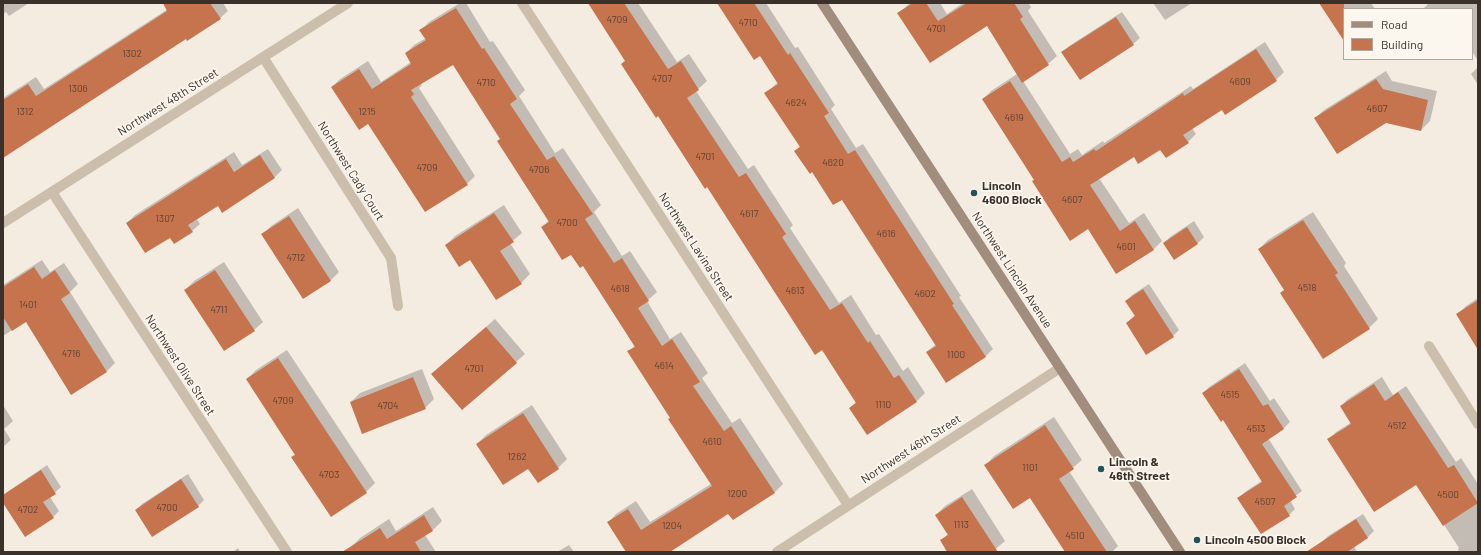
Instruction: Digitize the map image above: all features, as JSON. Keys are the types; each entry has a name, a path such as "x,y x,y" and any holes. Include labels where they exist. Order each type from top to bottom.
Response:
{"street":[{"name":"Northwest 48th Street","path":"3,223 348,3"},
{"name":"Northwest Lavina Street","path":"522,3 848,505"},
{"name":"Northwest Lincoln Avenue","path":"822,3 1180,552"},
{"name":"Northwest Cady Court","path":"263,57 391,258 398,306"},
{"name":"Northwest Olive Street","path":"52,192 287,552"},
{"path":"1429,346 1478,424"},
{"name":"Northwest 46th Street","path":"777,552 1060,368"}],"building":[{"path":"163,3 210,3 221,19 187,41 186,39 3,158 3,100 28,84 36,96 167,11"},
{"path":"588,3 624,3 668,69 681,61 699,90 687,98 739,177 746,173 786,234 782,237 830,310 842,303 868,343 870,341 894,378 899,375 917,402 867,435 849,408 856,403 822,350 815,355 707,187 705,189 658,116 656,118 621,64 625,61"},
{"path":"717,3 754,3 788,55 790,53 829,113 824,116 848,154 855,150 954,304 952,305 986,357 946,383 926,352 936,346 842,200 833,205 812,172 810,174 794,151 800,147 764,93 778,84 760,56 754,60"},
{"path":"913,3 926,3 938,21 967,3 1014,3 1023,17 1020,19 1049,65 1022,83 987,26 930,63 897,13"},
{"path":"1319,3 1344,3 1343,39"},
{"path":"456,8 482,49 484,48 517,99 510,104 547,160 554,156 593,214 585,219 614,263 622,258 649,301 638,308 662,346 672,339 700,382 693,386 724,431 731,426 775,493 733,520 728,514 670,552 626,552 607,522 628,509 641,530 712,486 668,419 670,418 627,351 635,347 583,266 580,268 571,255 562,260 541,227 549,222 497,141 500,139 453,65 411,90 414,94 411,97 468,185 425,212 368,124 359,130 331,87 359,69 372,89 411,64 405,53 426,40 419,30"},
{"path":"1116,17 1134,45 1080,80 1061,52"},
{"path":"1256,49 1277,81 1225,115 1222,110 1183,135 1189,143 1166,158 1160,150 1138,164 1134,157 1090,185 1120,231 1135,221 1154,250 1116,274 1088,229 1070,241 1032,181 1034,180 982,99 1010,81 1062,162 1070,157 1073,162 1094,149 1096,151 1183,93 1184,96"},
{"path":"1376,79 1383,89 1428,100 1421,131 1386,123 1337,154 1314,118"},
{"path":"260,155 275,178 222,213 218,206 188,225 193,232 174,244 170,238 145,253 126,223 226,159 234,172"},
{"path":"494,213 514,242 500,251 522,284 496,300 470,260 459,267 445,245"},
{"path":"289,216 331,281 303,299 261,234"},
{"path":"1303,220 1338,273 1335,275 1370,329 1323,359 1280,293 1284,290 1258,249"},
{"path":"1187,227 1198,244 1174,260 1163,243"},
{"path":"34,267 42,279 55,270 70,293 61,299 107,372 71,395 26,322 12,331 3,317 3,287"},
{"path":"215,270 255,331 224,351 184,290"},
{"path":"1143,289 1174,337 1146,355 1126,323 1135,316 1125,301"},
{"path":"1478,300 1478,350 1456,314"},
{"path":"486,327 517,363 462,410 431,374"},
{"path":"278,358 367,493 331,517 291,457 295,455 246,379"},
{"path":"1239,369 1263,406 1268,404 1284,429 1262,444 1297,497 1284,506 1290,516 1261,534 1237,498 1262,482 1223,420 1221,422 1202,393"},
{"path":"413,377 426,409 362,434 350,402"},
{"path":"1374,384 1385,401 1398,392 1448,468 1454,465 1478,503 1443,526 1416,485 1374,512 1327,439 1351,424 1340,406"},
{"path":"523,413 559,469 538,483 528,469 503,485 476,444"},
{"path":"1045,425 1074,469 1059,479 1107,552 1065,552 1030,498 1013,509 984,465"},
{"path":"41,470 56,494 43,502 54,518 25,537 3,503 3,495"},
{"path":"181,479 199,507 152,537 135,510"},
{"path":"962,497 998,552 947,552 940,540 948,535 935,515"},
{"path":"424,515 433,531 415,542 421,552 342,552 380,528 387,539"},
{"path":"1356,519 1368,538 1347,552 1306,552"}],"place":[{"name":"Lincoln 4600 Block","path":"974,193"},
{"name":"Lincoln & 46th Street","path":"1101,469"},
{"name":"Lincoln 4500 Block","path":"1197,540"}]}
